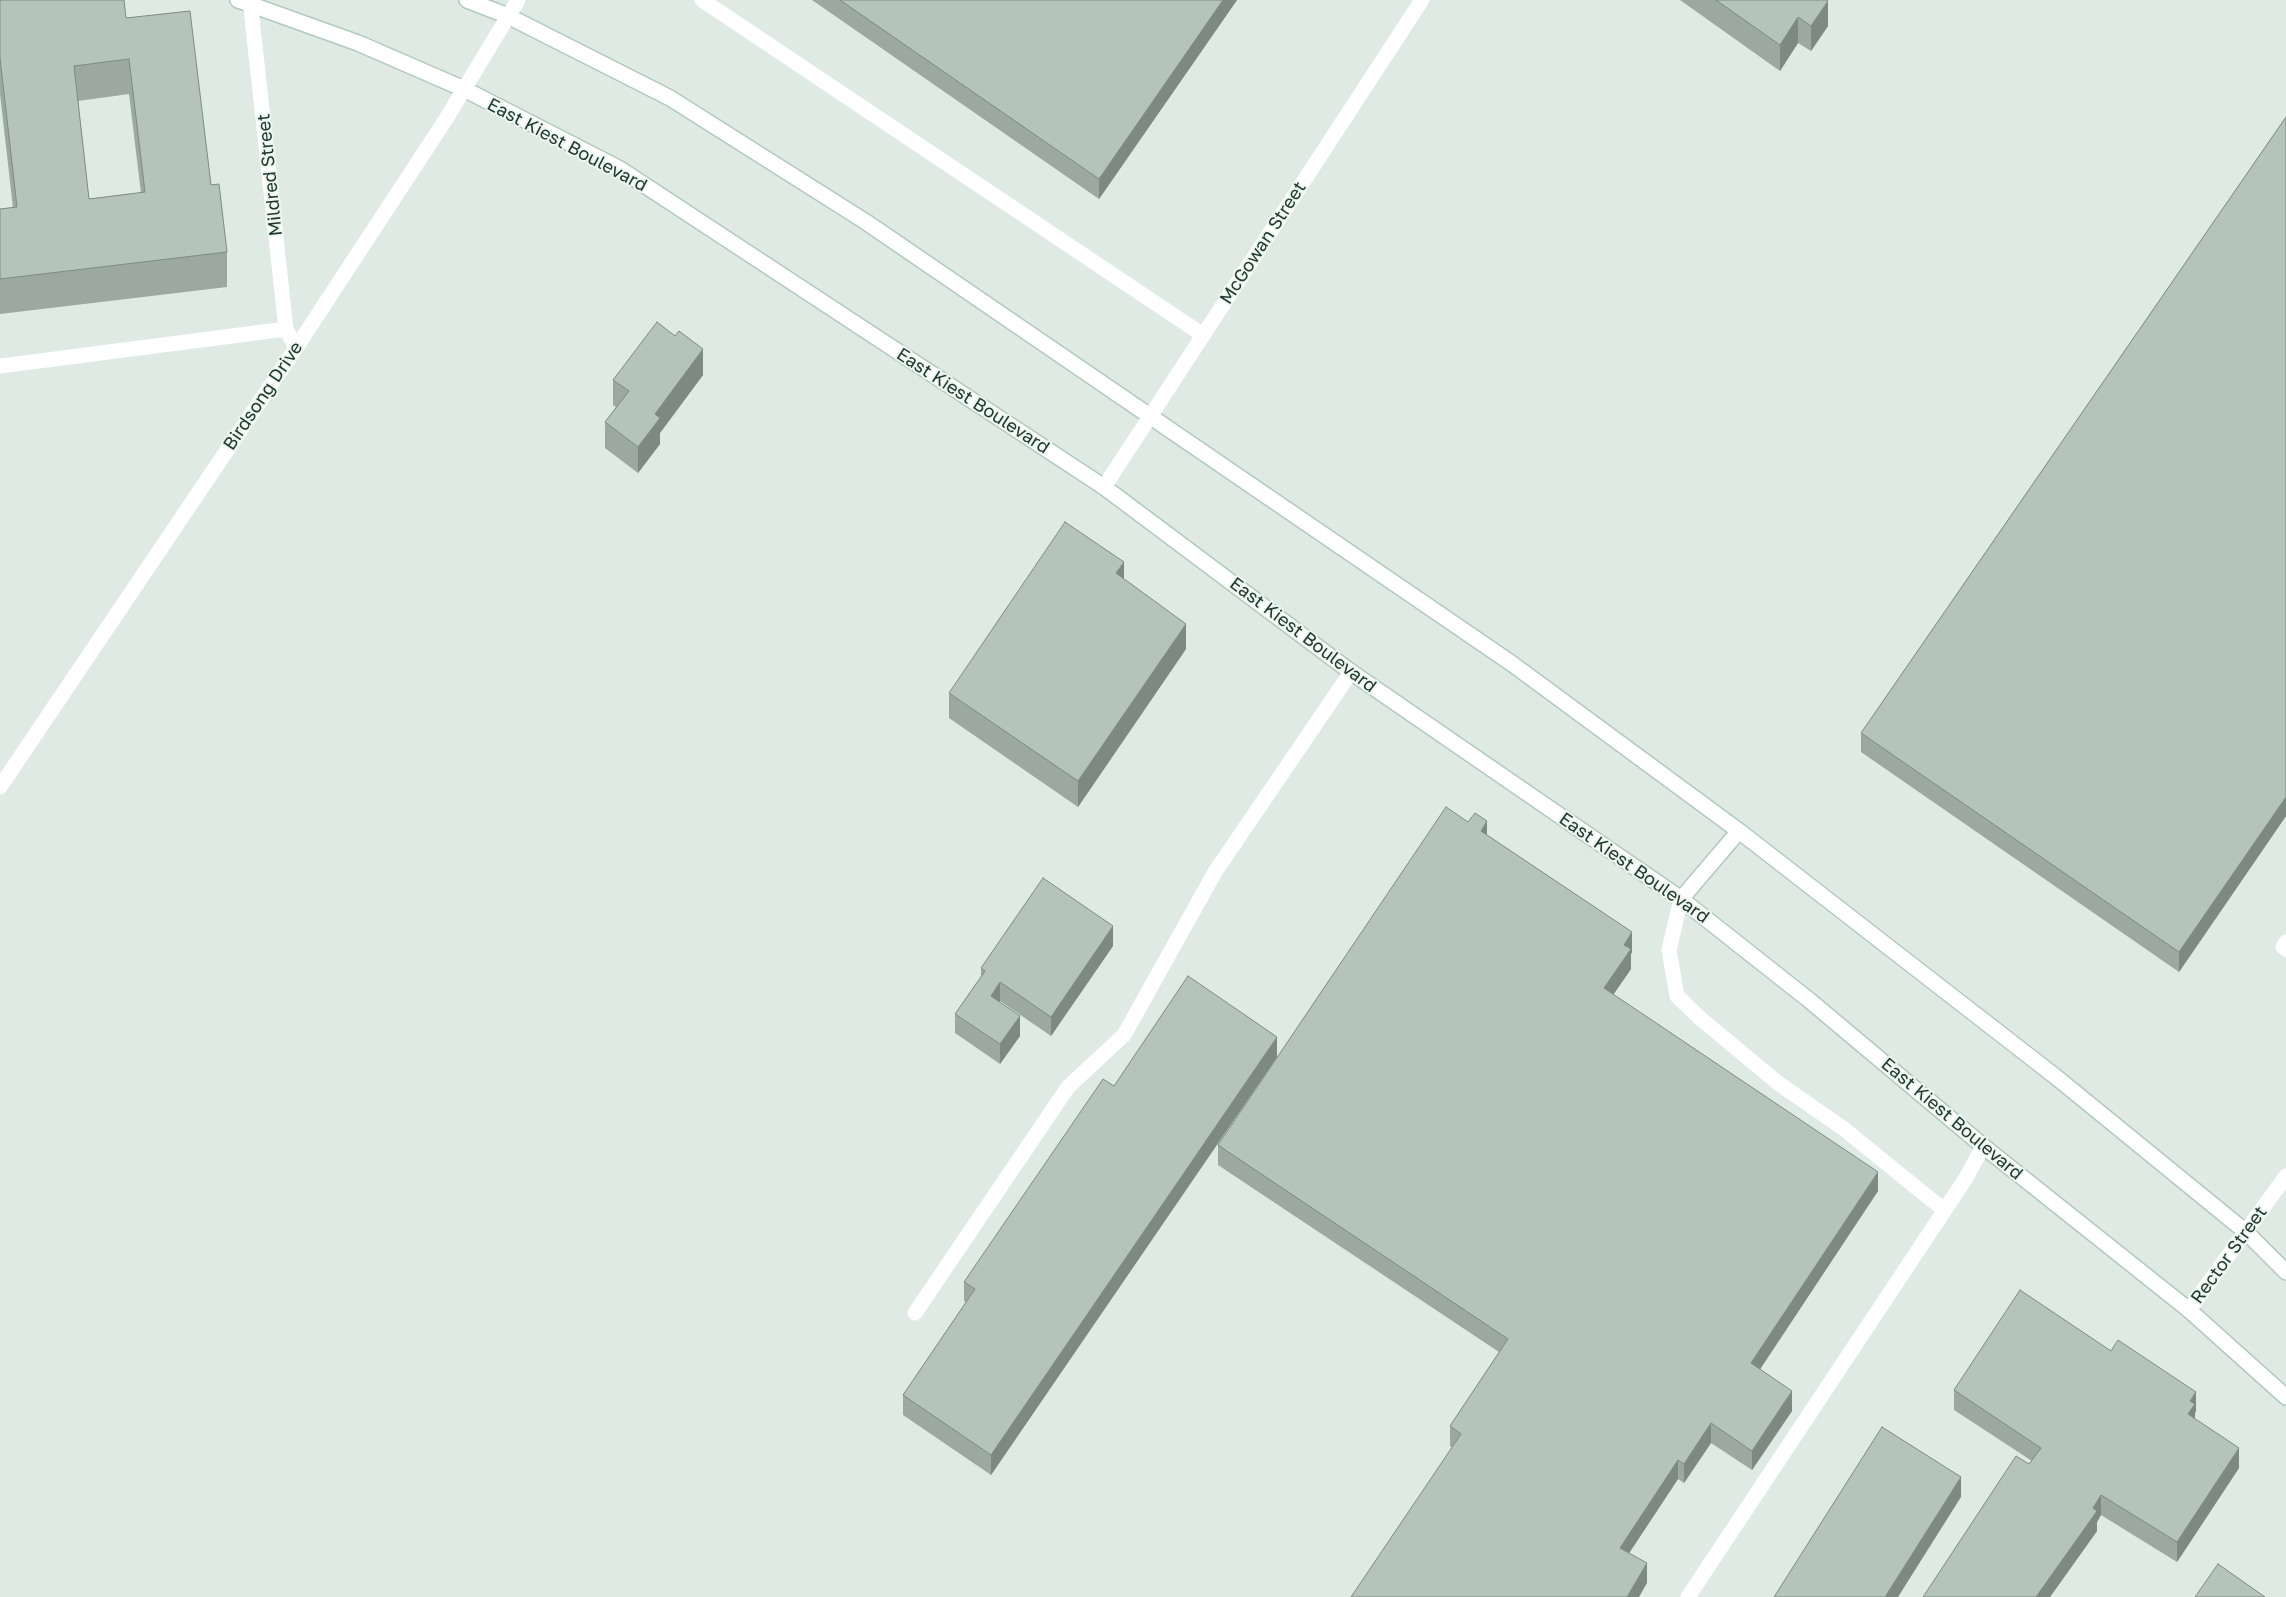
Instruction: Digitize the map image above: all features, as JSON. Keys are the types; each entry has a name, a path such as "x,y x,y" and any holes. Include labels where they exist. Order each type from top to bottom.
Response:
{"main road":[{"path":"468,0 508,16 670,98 866,222 1511,663 1739,831 2056,1077 2246,1232 2286,1272"},
{"name":"Birdsong Drive","path":"0,786 296,348 464,89 518,0"},
{"path":"702,0 1203,335"},
{"name":"McGowan Street","path":"1104,487 1149,415 1422,0"},
{"name":"East Kiest Boulevard","path":"246,1 358,43 464,89 620,169 1104,487 1351,672 1681,899 1809,1000 1983,1146 2189,1310 2286,1397"},
{"name":"Mildred Street","path":"246,1 286,329 296,348"},
{"path":"0,366 286,329"},
{"path":"915,1313 1068,1087 1124,1035 1215,872 1351,672"},
{"path":"1739,831 1681,899 1669,950 1677,996 1701,1020 1778,1083 1844,1128 1944,1210"},
{"path":"2286,942 2283,947 2286,949"},
{"path":"1688,1597 1944,1210 1983,1146"},
{"name":"Rector Street","path":"2189,1310 2286,1176"}],"building":[{"path":"0,0 124,0 126,18 190,11 211,185 219,184 227,252 0,279 0,209 17,207 0,58","holes":["129,59 145,192 89,199 74,66"]},
{"path":"840,0 1223,0 1099,179"},
{"path":"1716,0 1828,1 1811,26 1798,17 1780,45"},
{"path":"2286,117 2286,797 2179,952 1861,733"},
{"path":"657,322 675,336 679,331 703,349 655,414 660,418 638,447 605,422 629,391 613,380"},
{"path":"1065,522 1124,562 1116,573 1186,624 1078,781 949,693"},
{"path":"1446,807 1468,822 1475,813 1487,821 1481,831 1632,932 1624,945 1631,949 1604,988 1878,1172 1751,1363 1792,1391 1752,1451 1711,1423 1684,1464 1678,1460 1620,1548 1647,1563 1627,1597 1351,1597 1461,1434 1450,1426 1508,1339 1218,1145"},
{"path":"1043,878 1113,926 1051,1017 1000,982 991,996 1020,1016 1000,1044 955,1014 985,971 981,968"},
{"path":"1188,976 1277,1037 991,1455 903,1395 975,1289 964,1282 1103,1079 1114,1086"},
{"path":"2020,1290 2111,1351 2118,1340 2196,1392 2190,1401 2195,1404 2188,1414 2239,1448 2177,1542 2101,1495 2093,1508 2097,1511 2036,1597 1923,1597 2016,1456 2029,1464 2041,1448 1954,1390"},
{"path":"1882,1427 1961,1477 1885,1597 1774,1597"},
{"path":"2218,1564 2265,1597 2195,1597"}]}
